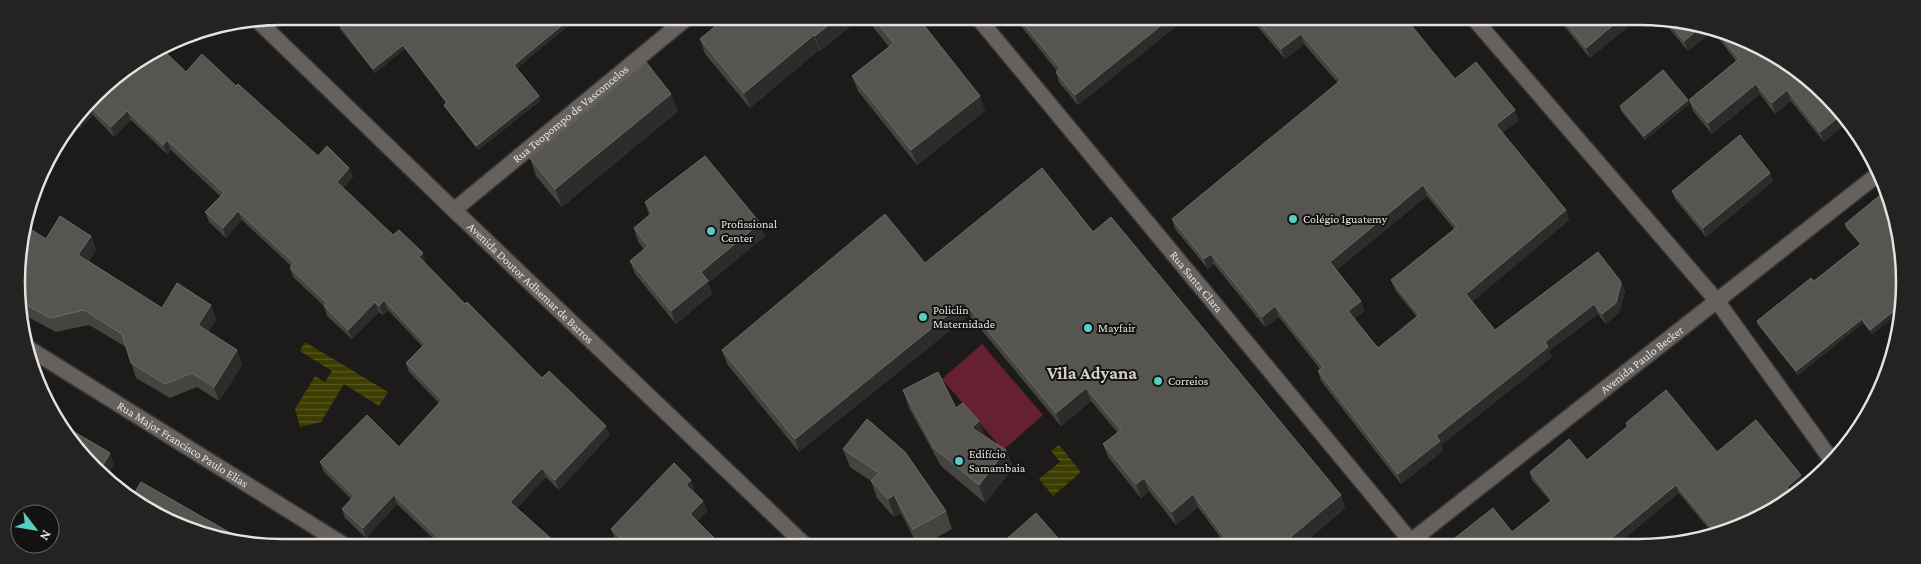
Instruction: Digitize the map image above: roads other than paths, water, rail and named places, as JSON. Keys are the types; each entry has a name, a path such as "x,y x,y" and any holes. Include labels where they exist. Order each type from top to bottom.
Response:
{"street":[{"name":"Rua Teopompo de Vasconcelos","path":"454,210 679,25"},
{"name":"Rua Santa Clara","path":"984,25 1406,539"},
{"path":"1480,25 1717,302 1828,455"},
{"name":"Avenida Doutor Adhemar de Barros","path":"263,26 799,539"},
{"name":"Avenida Paulo Becker","path":"1416,539 1873,178"},
{"name":"Rua Major Francisco Paulo Elias","path":"35,352 336,539"}],"place":[{"name":"Colégio Iguatemy","path":"1293,219"},
{"name":"Profissional Center","path":"711,231"},
{"name":"Policlin Maternidade","path":"923,317"},
{"name":"Mayfair","path":"1088,328"},
{"name":"Correios","path":"1158,381"},
{"name":"Edifício Samambaia","path":"959,461"}],"district":[{"name":"Vila Adyana","path":"1092,373"}]}
